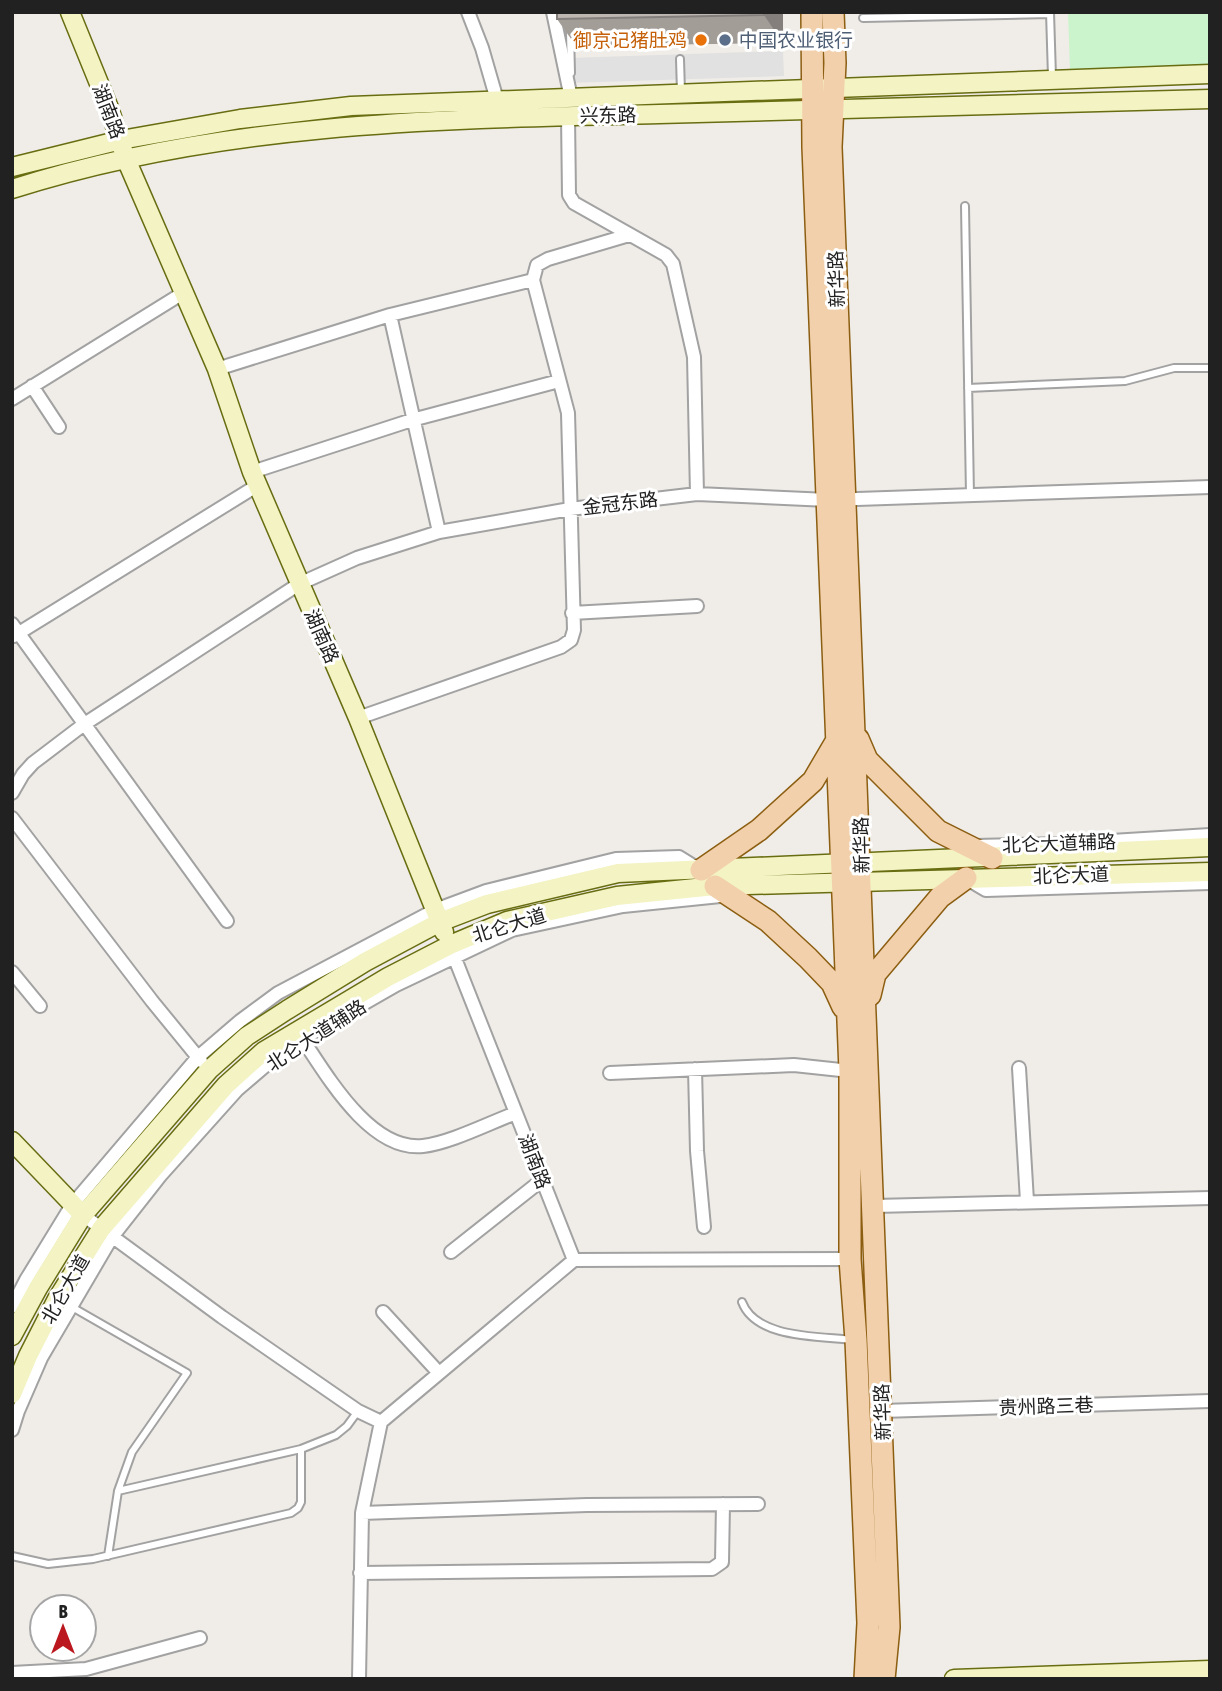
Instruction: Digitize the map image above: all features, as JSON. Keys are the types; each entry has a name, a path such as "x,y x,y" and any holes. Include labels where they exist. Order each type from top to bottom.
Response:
{"main road":[{"name":"湖南路","path":"70,12 126,159 217,369 255,478 358,718 452,951"},
{"name":"新华路","path":"812,12 831,147 837,500 857,1018 875,1206 889,1627 884,1679"},
{"name":"新华路","path":"823,99 833,12"},
{"name":"兴东路","path":"12,189 126,159 255,136 353,126 568,116 1052,81 1210,74"},
{"name":"兴东路","path":"12,167 121,140 240,119 351,106 681,94 823,99 1210,99"},
{"path":"857,1018 832,983 808,958 768,921 715,884 759,830 813,781 846,736 938,831 992,858"},
{"name":"北仑大道","path":"12,1336 77,1210 203,1064 438,916 618,873 715,884 792,884 911,860 1210,847"},
{"name":"北仑大道","path":"12,1394 29,1356 106,1233 226,1085 264,1051 300,1035 507,921 617,896 852,872 966,878 1210,872"},
{"path":"857,1018 874,974 940,897 966,878"},
{"name":"新华路","path":"857,1018 850,1070 850,1259 868,1623 865,1679"},
{"path":"12,1141 77,1210"},
{"path":"954,1679 1145,1676 1210,1670"}],"street":[{"path":"468,12 497,100"},
{"path":"553,12 571,97"},
{"path":"568,116 569,195 584,210 666,255 673,264 694,357 697,494"},
{"path":"358,718 561,646 571,640 574,630 568,413 533,279 537,265 548,259 629,235"},
{"path":"217,369 390,315 533,279"},
{"path":"12,399 183,293"},
{"path":"390,315 439,532"},
{"path":"228,921 14,632 255,478 412,420 559,381"},
{"path":"32,386 59,428"},
{"name":"金冠东路","path":"12,793 33,763 83,724 299,584 357,558 439,532 570,509 697,494 837,500 1210,487"},
{"path":"572,613 697,606"},
{"path":"12,818 203,1064"},
{"name":"北仑大道辅路","path":"911,860 968,846 1062,844 1210,835"},
{"path":"966,878 986,890 1210,883"},
{"name":"湖南路","path":"452,951 574,1260"},
{"path":"12,972 40,1006"},
{"path":"300,1035 318,1063 363,1119 388,1139 422,1146 516,1113"},
{"path":"610,1073 794,1065 850,1070"},
{"path":"1019,1068 1027,1201"},
{"path":"695,1069 697,1152 704,1227"},
{"path":"451,1252 542,1180"},
{"path":"875,1206 1210,1198"},
{"path":"12,1307 26,1280 77,1210 222,1317 358,1411 381,1422"},
{"path":"359,1679 362,1513 381,1422 574,1260 850,1259"},
{"path":"12,1430 63,1303"},
{"path":"383,1312 439,1373"},
{"name":"贵州路三巷","path":"882,1411 1210,1401"},
{"path":"360,1573 712,1569 722,1562 723,1504"},
{"path":"362,1513 587,1505 758,1504"},
{"path":"12,1673 86,1669 200,1638"}],"lane":[{"path":"863,18 1050,13 1052,81"},
{"path":"570,25 571,97"},
{"path":"680,58 681,94"},
{"path":"965,206 970,495"},
{"path":"968,388 1125,381 1174,368 1210,368"},
{"path":"742,1302 746,1312 759,1323 778,1331 856,1340"},
{"path":"63,1303 187,1373 132,1452 118,1491 108,1556"},
{"path":"118,1491 301,1450 336,1435 358,1411"},
{"path":"12,1556 48,1564 108,1556 291,1513 301,1502 301,1450"}],"green space":[{"path":"1068,12 1210,12 1210,67 1070,71"}],"shaded area":[{"path":"783,51 784,76 568,83 569,58"}],"building":[{"path":"557,12 764,12 764,15 557,19"}],"place":[{"name":"御京记猪肚鸡","path":"701,40"},
{"name":"中国农业银行","path":"725,40"}]}
